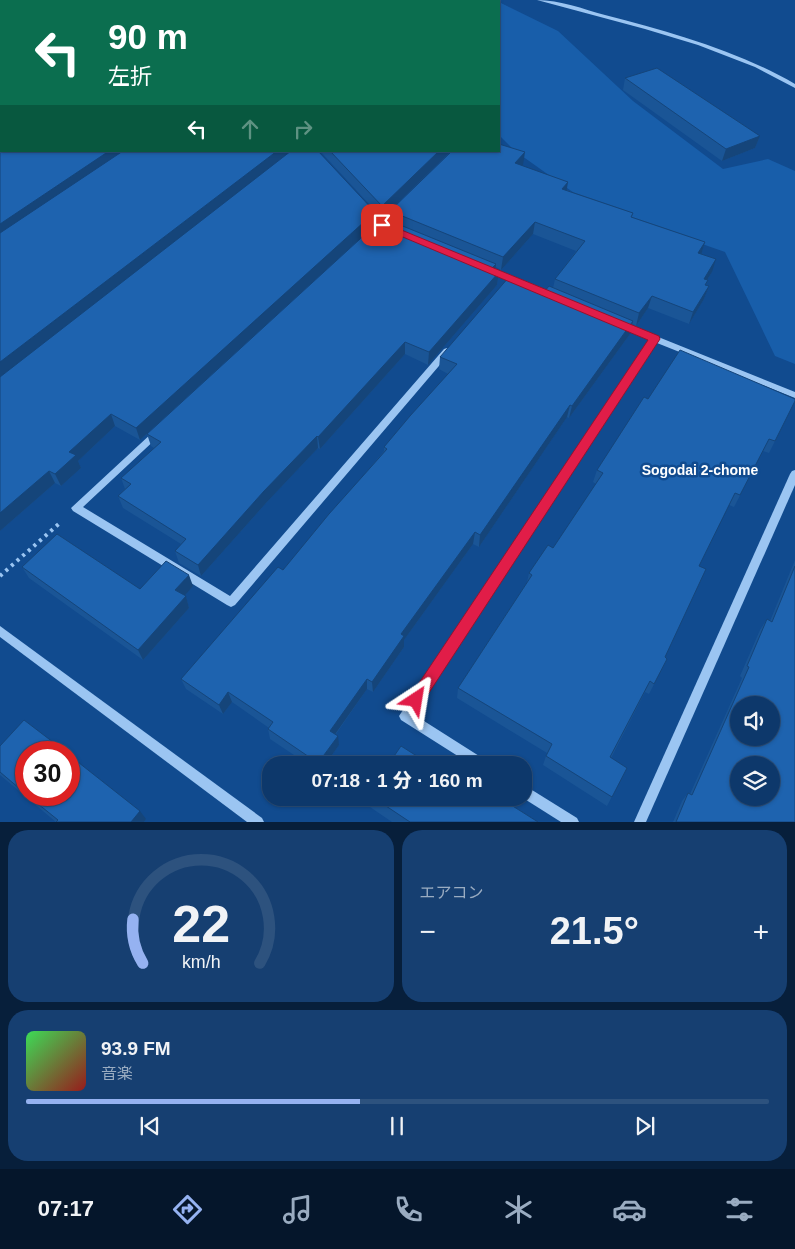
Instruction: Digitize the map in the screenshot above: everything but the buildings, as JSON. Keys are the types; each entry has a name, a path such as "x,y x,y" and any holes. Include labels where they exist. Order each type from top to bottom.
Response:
{"street":[{"path":"540,0 611,17 753,63 795,86"},
{"path":"482,267 528,286"},
{"path":"503,286 510,278"},
{"path":"610,320 795,395"},
{"path":"469,756 405,716 655,339"},
{"path":"163,427 76,508 231,602 451,346"},
{"path":"640,822 795,474"},
{"path":"0,631 258,822"},
{"path":"532,796 572,822"}],"path":[{"path":"0,576 76,508"}],"shaded area":[{"path":"500,2 558,31 633,101 723,169 768,159 795,171 795,364 775,356 725,252 591,205 515,151 500,136"}],"district":[{"name":"Sogodai 2-chome","path":"700,470"}],"route":[{"path":"382,225 655,339 416,700"}]}
